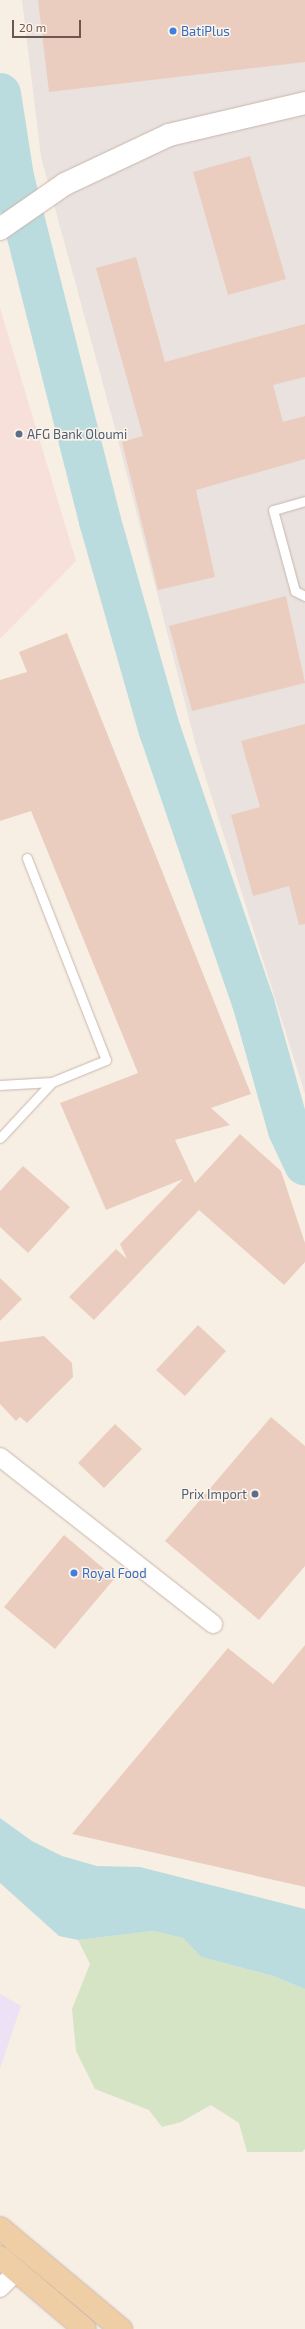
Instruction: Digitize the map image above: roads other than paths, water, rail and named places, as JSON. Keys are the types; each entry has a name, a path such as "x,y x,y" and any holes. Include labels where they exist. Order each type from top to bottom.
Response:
{"main road":[{"path":"0,229 65,184 169,134 305,103"},
{"path":"0,2228 121,2329"},
{"path":"0,2257 85,2329"}],"street":[{"path":"0,1457 212,1624"},
{"path":"0,2288 17,2271"}],"lane":[{"path":"305,501 273,510 295,591 305,596"},
{"path":"0,1085 52,1082 106,1060 26,858"},
{"path":"0,1138 52,1082"}],"water":[{"path":"0,1818 32,1841 62,1856 97,1866 140,1867 305,1909 305,1989 273,1976 201,1957 183,1938 153,1931 78,1940 59,1936 0,1883"}],"waterway":[{"path":"0,94 13,177 100,521 160,731 253,1002 289,1130 305,1164"}],"place":[{"name":"BatiPlus","path":"173,31"},
{"name":"AFG Bank Oloumi","path":"19,434"},
{"name":"Prix Import","path":"255,1494"},
{"name":"Royal Food","path":"74,1573"}]}
